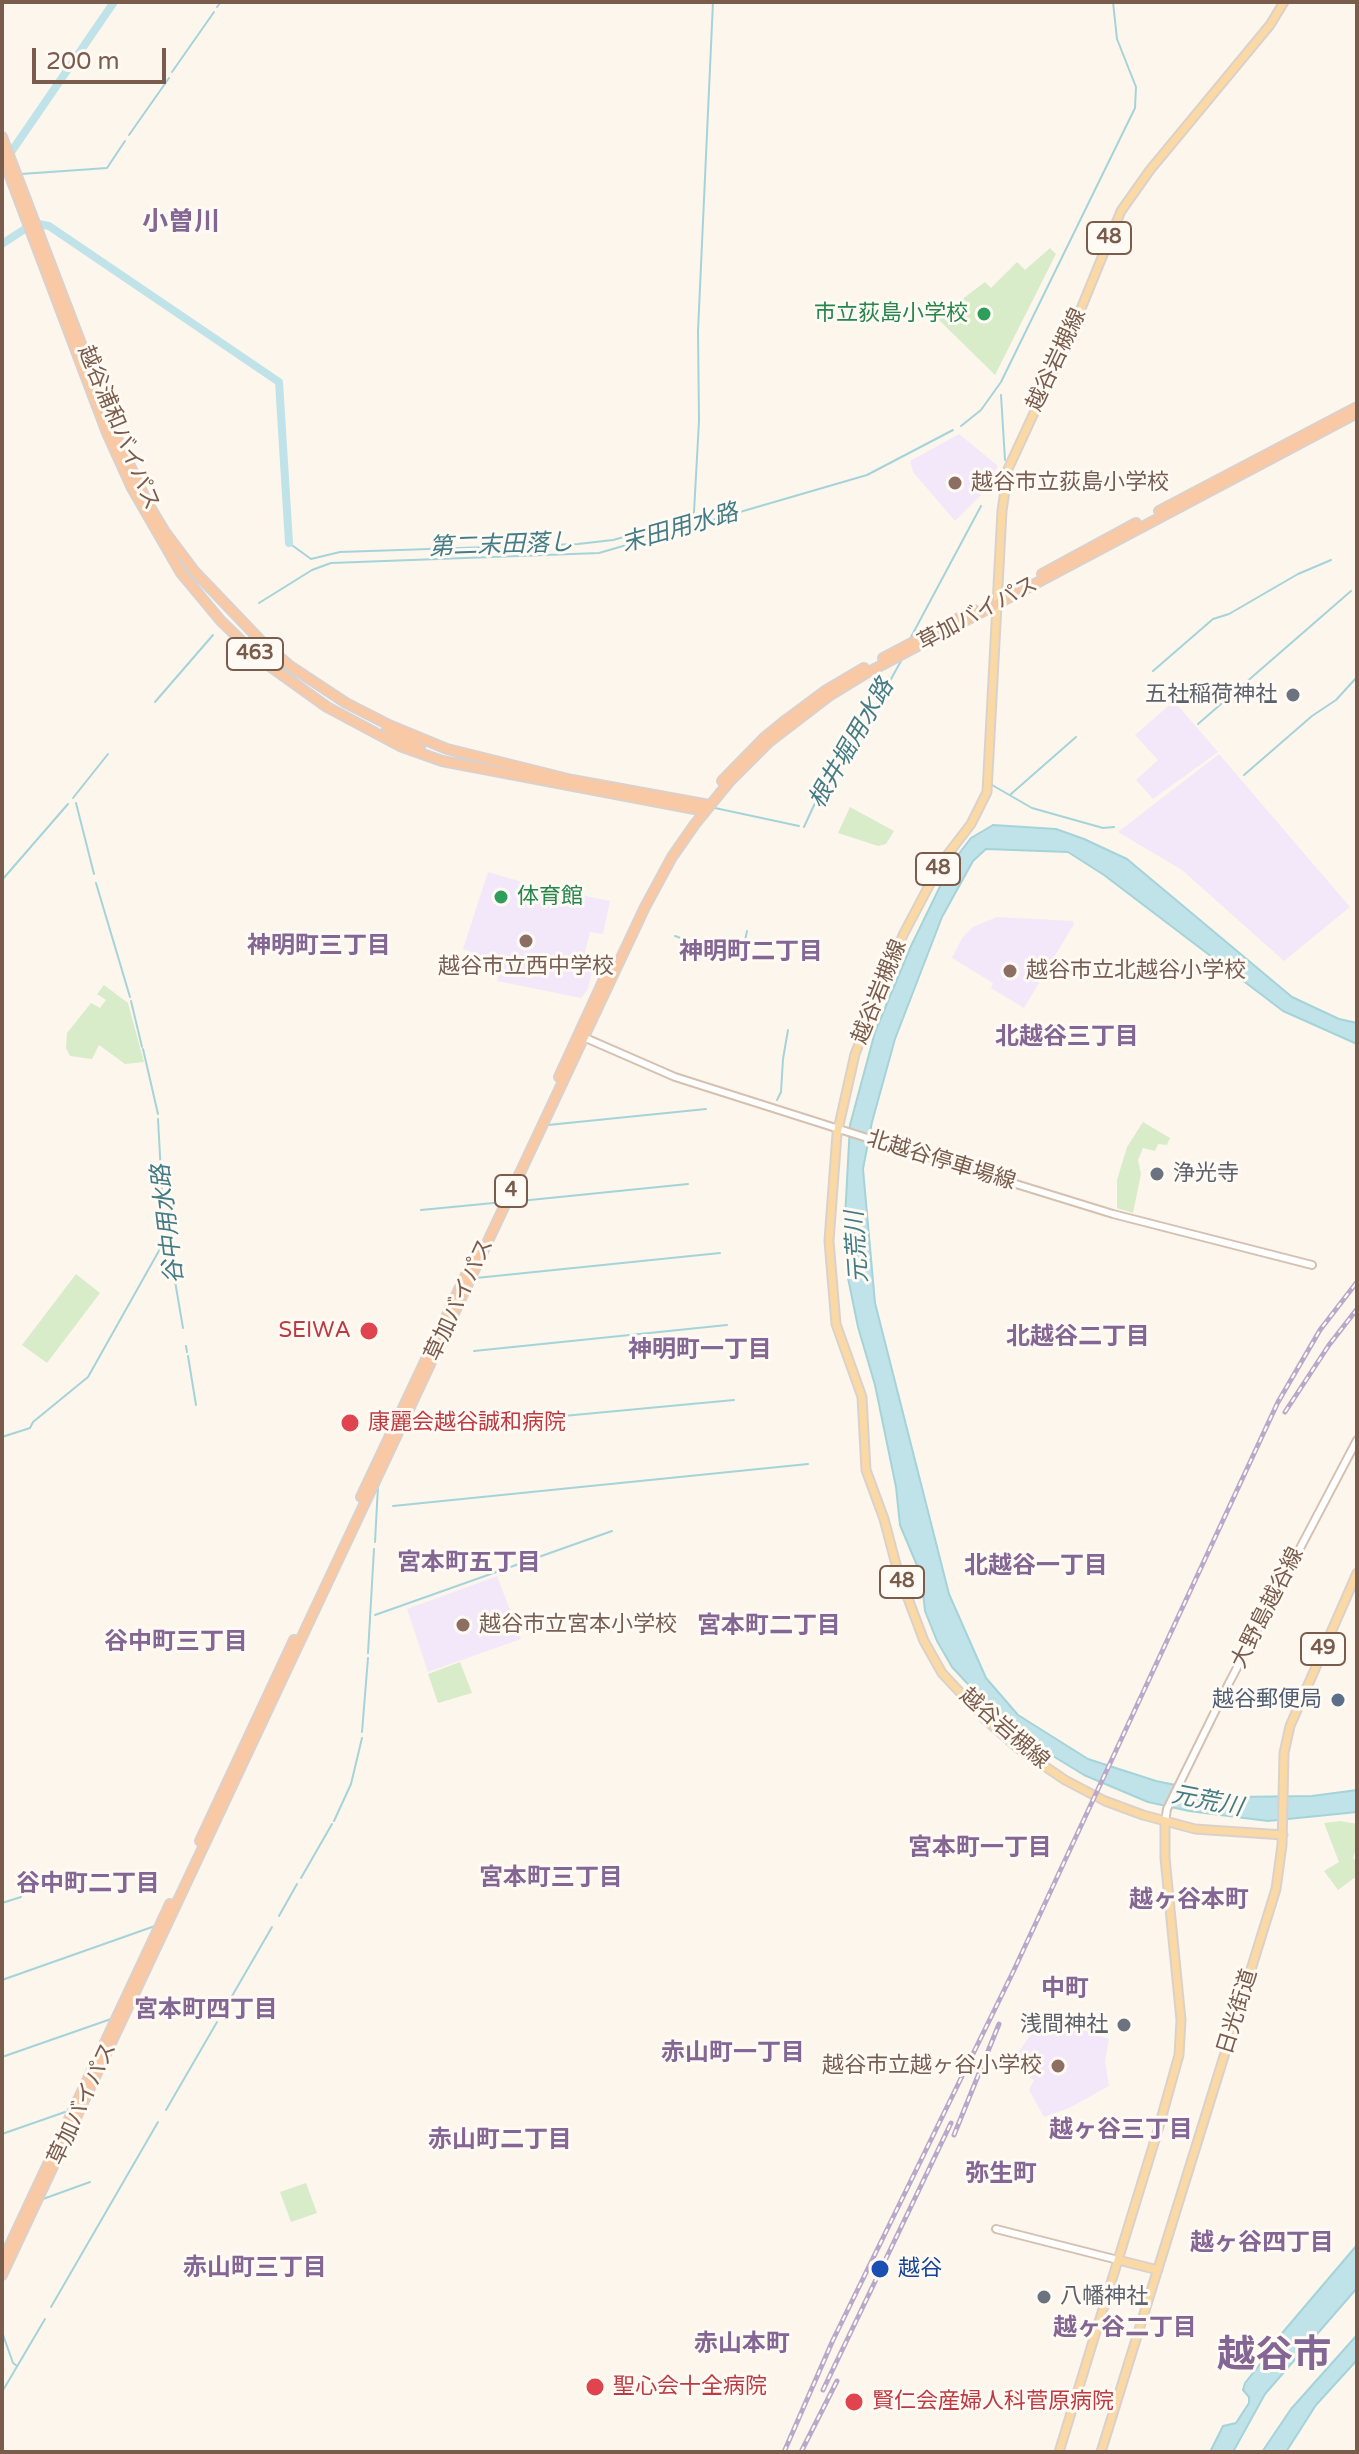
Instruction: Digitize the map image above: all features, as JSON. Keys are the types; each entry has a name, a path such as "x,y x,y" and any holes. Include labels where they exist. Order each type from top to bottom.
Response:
{"highway":[{"name":"越谷浦和バイパス","path":"2,137 117,438 147,502 165,532 213,593 261,641 322,688 371,716 422,739 470,756 704,807"},
{"name":"越谷浦和バイパス","path":"2,155 107,433 132,488 181,573 221,621 260,659 327,707 373,733 442,761 496,773 704,807"},
{"name":"草加バイパス","path":"2,2262 580,1036 653,891 704,807 769,742 827,697 998,600 1357,407"},
{"name":"草加バイパス","path":"998,600 1357,413"},
{"path":"371,716 373,721 415,746 444,756"},
{"name":"草加バイパス","path":"2,2275 580,1036"}],"main road":[{"name":"越谷岩槻線","path":"1283,1835 1217,1832 1165,1822 1091,1794 1018,1748 951,1684 924,1641 869,1483 864,1461 860,1388 833,1309 829,1241 840,1130 855,1054 891,961 941,863 971,824 987,792 1002,511 1008,469 1077,319 1117,220 1140,184 1255,44 1284,2"},
{"name":"北越谷停車場線","path":"580,1036 683,1080 840,1130 1113,1214 1312,1265"},
{"name":"大野島越谷線","path":"1165,1822 1167,1809 1240,1660 1357,1440"},
{"name":"日光街道","path":"1101,2452 1274,1897 1280,1873 1283,1835 1284,1753 1293,1716 1357,1573"},
{"path":"1059,2452 1168,2096 1180,2047 1180,2010 1165,1858 1165,1822"},
{"path":"996,2229 1158,2270"}],"shaded area":[{"name":"越谷市立荻島小学校","path":"959,434 998,466 981,495 955,521 913,472 910,461"},
{"path":"1174,701 1218,752 1153,799 1136,780 1158,760 1135,735"},
{"path":"1219,754 1350,907 1284,961 1182,870 1118,832"},
{"name":"越谷市立西中学校","path":"488,872 532,885 610,901 603,934 590,932 581,969 592,972 588,989 581,998 497,981 502,963 463,949"},
{"name":"越谷市立北越谷小学校","path":"997,917 1073,921 1074,924 1024,1008 991,988 993,983 952,958 962,938 973,927"},
{"name":"越谷市立宮本小学校","path":"497,1576 521,1639 428,1672 407,1609"},
{"name":"越谷市立越ヶ谷小学校","path":"1043,2016 1109,2039 1105,2061 1109,2086 1069,2108 1044,2117 1029,2090 1034,2080 1010,2065"}],"green space":[{"name":"市立荻島小学校","path":"1050,248 1056,254 995,375 937,318 985,282 991,288 1017,262 1025,270"},
{"path":"850,807 894,831 886,844 878,846 838,833"},
{"path":"104,985 128,1003 144,1062 125,1064 99,1045 92,1059 70,1056 66,1048 67,1033 91,1003 100,1008 106,1000 97,994"},
{"path":"1143,1122 1170,1138 1167,1145 1158,1144 1155,1151 1143,1148 1138,1160 1141,1174 1133,1213 1117,1208 1117,1180 1127,1147"},
{"path":"76,1274 100,1293 47,1363 22,1345"},
{"path":"460,1662 472,1693 438,1703 428,1674"},
{"path":"1341,1821 1357,1824 1357,1845 1353,1858 1357,1862 1357,1876 1338,1890 1324,1871 1339,1862 1324,1823"},
{"path":"306,2183 317,2213 291,2222 280,2192"}],"water":[{"name":"元荒川","path":"993,825 1056,829 1127,859 1292,997 1339,1019 1357,1023 1357,1044 1283,1011 1104,875 1068,852 986,849 973,861 942,917 895,1039 872,1122 863,1169 875,1303 949,1594 986,1678 1018,1715 1088,1759 1156,1781 1234,1797 1312,1796 1357,1790 1357,1812 1268,1821 1189,1811 1148,1802 1084,1775 1030,1742 966,1682 952,1667 925,1611 921,1575 900,1525 896,1487 875,1385 848,1278 844,1236 850,1125 875,1032 911,946 951,864 971,838"},
{"path":"1357,2245 1357,2288 1265,2394 1233,2452 1210,2452 1223,2426 1236,2423 1249,2403 1249,2397 1243,2390 1245,2383 1272,2345"},
{"path":"1357,2335 1357,2360 1316,2405 1286,2452 1262,2452 1291,2409"}],"waterway":[{"path":"7,158 114,2"},
{"path":"217,7 221,2"},
{"name":"第二末田落し","path":"289,543 311,559 340,552 578,544 613,540 689,519 694,512 699,421 698,331 713,2"},
{"name":"末田用水路","path":"961,426 981,410 1001,382 1135,108 1136,87 1117,39 1113,2"},
{"path":"172,72 214,12"},
{"path":"129,135 169,78"},
{"path":"21,174 107,168 125,141"},
{"name":"第二末田落し","path":"2,244 34,223 49,226 279,382 289,543"},
{"path":"1001,395 1005,460"},
{"name":"末田用水路","path":"259,603 312,570 331,563 599,553 867,475 953,430"},
{"path":"911,637 981,506"},
{"path":"1153,671 1213,619 1229,614 1298,574 1331,560"},
{"path":"1198,724 1351,591"},
{"name":"末田用水路","path":"155,702 213,635"},
{"name":"根井堀用水路","path":"804,827 821,790 865,726 901,661"},
{"path":"1244,775 1312,716 1336,700 1357,677"},
{"path":"1011,794 1076,737"},
{"name":"末田用水路","path":"73,798 108,754"},
{"path":"992,785 1032,808 1103,828 1114,827"},
{"name":"谷中用水路","path":"76,803 94,874"},
{"name":"末田用水路","path":"2,880 68,804"},
{"path":"715,808 799,826"},
{"name":"谷中用水路","path":"96,883 130,997"},
{"path":"675,936 741,959 747,931"},
{"name":"谷中用水路","path":"131,1001 142,1047"},
{"path":"777,1100 781,1092 788,1030"},
{"name":"谷中用水路","path":"143,1049 158,1114"},
{"path":"548,1125 706,1109"},
{"name":"谷中用水路","path":"158,1119 163,1211 183,1328"},
{"path":"510,1202 688,1184"},
{"path":"421,1210 504,1202"},
{"path":"2,1437 30,1428 33,1422 88,1377 165,1240"},
{"path":"476,1278 720,1253"},
{"path":"474,1351 727,1325"},
{"name":"谷中用水路","path":"186,1346 187,1352"},
{"name":"谷中用水路","path":"188,1356 196,1405"},
{"name":"根井堀用水路","path":"542,1418 734,1400"},
{"path":"393,1506 808,1464"},
{"path":"375,1542 378,1486"},
{"path":"375,1615 612,1531"},
{"path":"368,1653 374,1549"},
{"path":"362,1732 368,1658"},
{"path":"334,1821 351,1784 362,1738"},
{"path":"301,1878 332,1824"},
{"path":"279,1916 297,1884"},
{"path":"2,1903 21,1897"},
{"path":"2,1980 155,1926"},
{"path":"221,2015 272,1927"},
{"path":"2,2057 111,2019"},
{"path":"166,2110 217,2022"},
{"path":"2,2134 65,2112"},
{"path":"51,2307 158,2122"},
{"path":"43,2199 90,2182"},
{"path":"2,2392 45,2319"},
{"path":"2,2332 13,2363 17,2366"}],"railway":[{"path":"784,2452 833,2340 1014,1970 1278,1402 1320,1330 1357,1282"},
{"path":"1285,1412 1357,1309"},
{"path":"954,2135 999,2024"},
{"path":"823,2390 951,2123"},
{"path":"801,2452 837,2381"}],"place":[{"name":"市立荻島小学校","path":"984,314"},
{"name":"越谷市立荻島小学校","path":"955,483"},
{"name":"五社稲荷神社","path":"1293,695"},
{"name":"体育館","path":"501,897"},
{"name":"越谷市立西中学校","path":"526,941"},
{"name":"越谷市立北越谷小学校","path":"1010,971"},
{"name":"浄光寺","path":"1157,1174"},
{"name":"SEIWA","path":"369,1331"},
{"name":"康麗会越谷誠和病院","path":"350,1423"},
{"name":"越谷市立宮本小学校","path":"463,1625"},
{"name":"越谷郵便局","path":"1338,1700"},
{"name":"浅間神社","path":"1124,2025"},
{"name":"越谷市立越ヶ谷小学校","path":"1058,2066"},
{"name":"越谷","path":"880,2269"},
{"name":"八幡神社","path":"1044,2297"},
{"name":"聖心会十全病院","path":"595,2387"},
{"name":"賢仁会産婦人科菅原病院","path":"854,2402"}],"district":[{"name":"小曽川","path":"181,223"},
{"name":"神明町三丁目","path":"319,947"},
{"name":"神明町二丁目","path":"751,953"},
{"name":"北越谷三丁目","path":"1067,1038"},
{"name":"北越谷二丁目","path":"1078,1338"},
{"name":"神明町一丁目","path":"700,1351"},
{"name":"宮本町五丁目","path":"469,1564"},
{"name":"北越谷一丁目","path":"1036,1567"},
{"name":"宮本町二丁目","path":"769,1627"},
{"name":"谷中町三丁目","path":"176,1643"},
{"name":"宮本町一丁目","path":"980,1849"},
{"name":"宮本町三丁目","path":"551,1879"},
{"name":"谷中町二丁目","path":"88,1885"},
{"name":"越ヶ谷本町","path":"1189,1901"},
{"name":"中町","path":"1065,1990"},
{"name":"宮本町四丁目","path":"206,2011"},
{"name":"赤山町一丁目","path":"733,2054"},
{"name":"越ヶ谷三丁目","path":"1121,2131"},
{"name":"赤山町二丁目","path":"500,2141"},
{"name":"弥生町","path":"1001,2175"},
{"name":"越ヶ谷四丁目","path":"1262,2244"},
{"name":"赤山町三丁目","path":"255,2269"},
{"name":"越ヶ谷二丁目","path":"1125,2329"},
{"name":"赤山本町","path":"742,2345"},
{"name":"越谷市","path":"1274,2357"}]}
